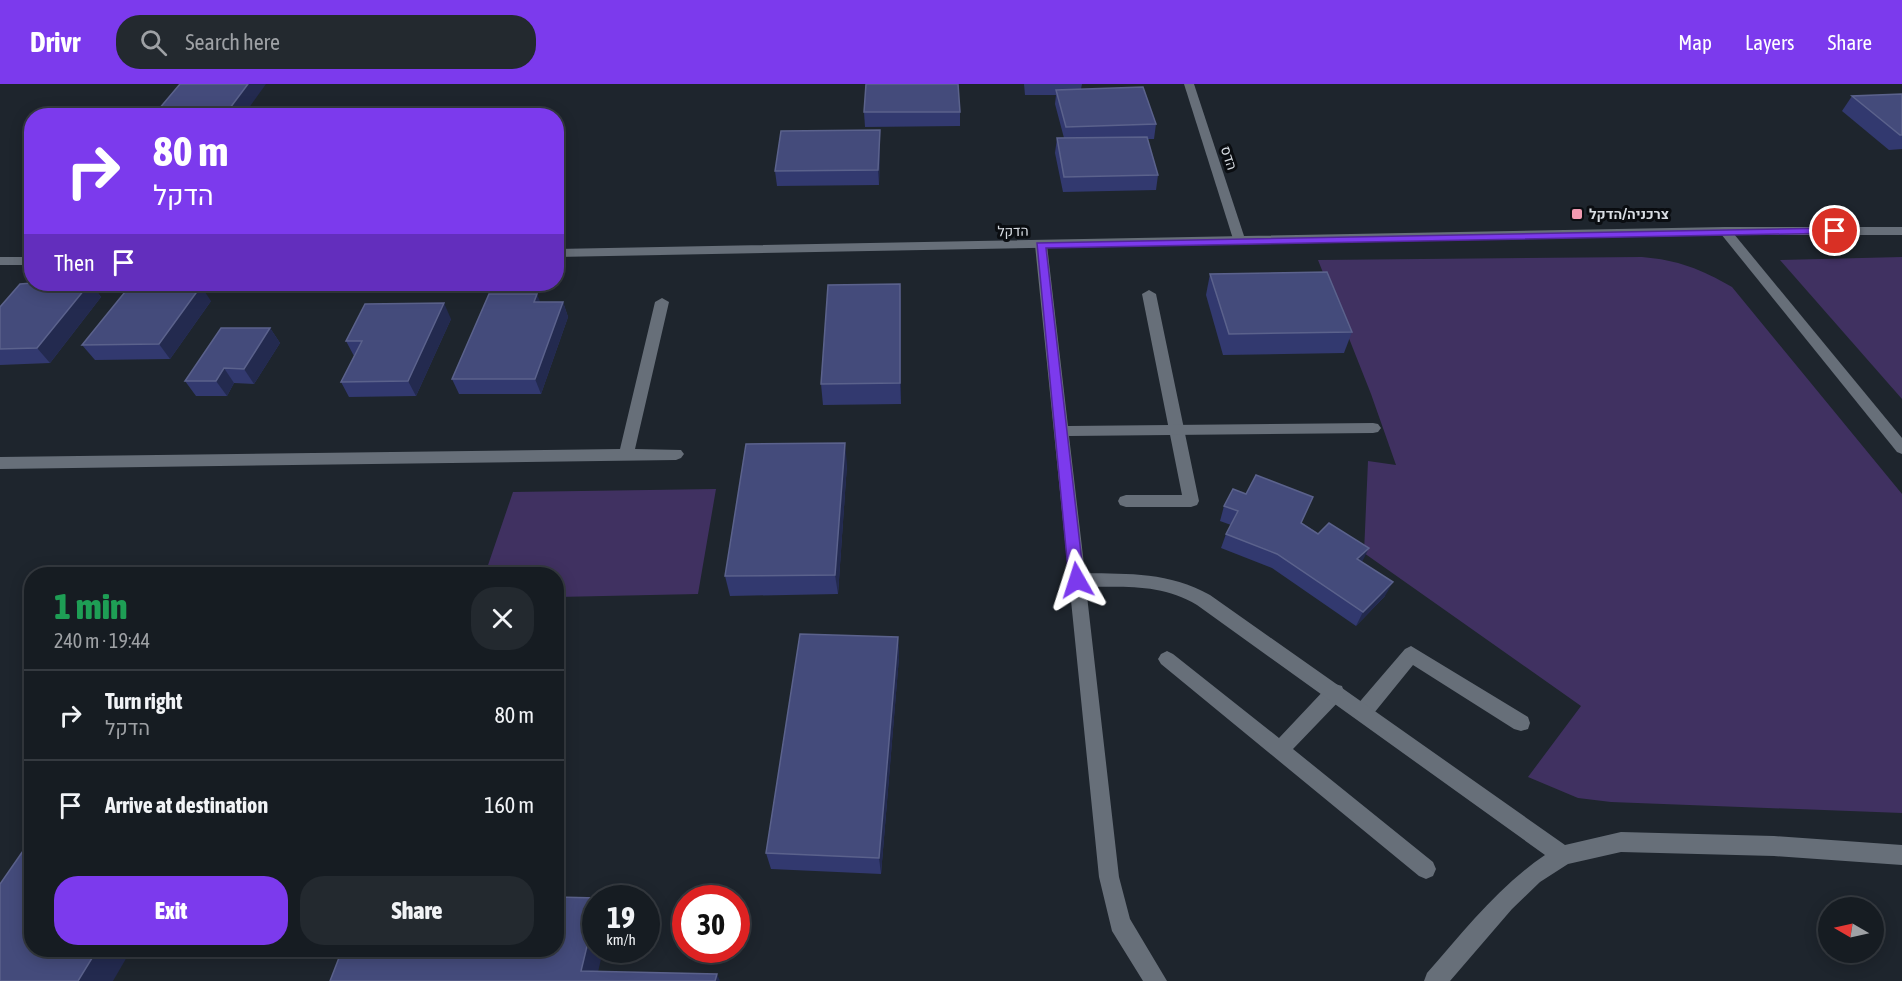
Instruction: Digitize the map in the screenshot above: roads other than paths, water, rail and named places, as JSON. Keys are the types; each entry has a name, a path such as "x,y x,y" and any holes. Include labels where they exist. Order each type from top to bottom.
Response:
{"street":[{"name":"הדס","path":"1189,84 1240,242"},
{"name":"הדקל","path":"564,253 1240,242 1725,231 1902,231"},
{"path":"1725,231 1902,448"},
{"path":"1041,245 1108,877 1120,923 1156,981"},
{"path":"0,261 24,261"},
{"path":"1126,501 1191,501 1149,294"},
{"path":"626,455 662,302"},
{"path":"1061,431 1373,428"},
{"path":"0,463 676,454"},
{"path":"1077,580 1153,582 1175,586 1219,609 1563,855"},
{"path":"1363,712 1411,654 1521,723"},
{"path":"1167,658 1426,869"},
{"path":"1280,750 1335,692"},
{"path":"1435,981 1504,902 1533,875 1563,855 1621,842 1774,846 1902,855"}],"place":[{"name":"צרכניה/הדקל","path":"1577,214"}]}
